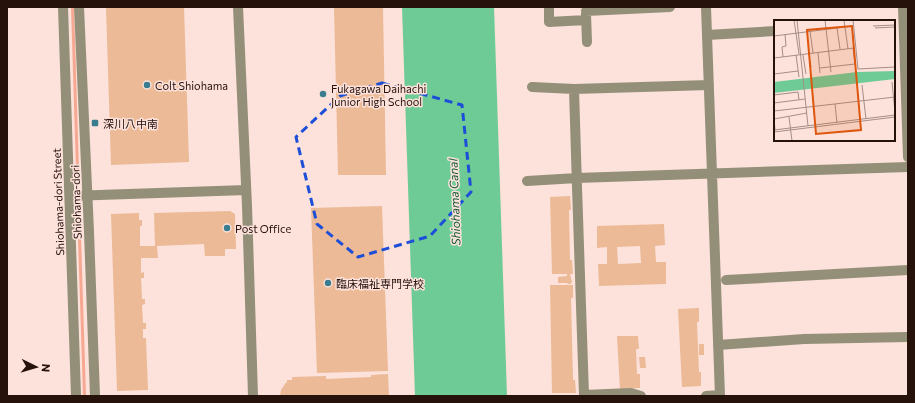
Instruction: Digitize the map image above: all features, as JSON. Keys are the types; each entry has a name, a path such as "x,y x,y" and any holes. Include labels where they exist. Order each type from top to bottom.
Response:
{"street":[{"name":"Shiohama-dori Street","path":"63,7 76,396"},
{"name":"Shiohama-dori","path":"79,7 88,195 95,396"},
{"path":"238,7 253,396"},
{"path":"548,7 549,22 586,13 670,7"},
{"path":"706,7 720,396 706,396"},
{"path":"903,7 899,24 906,54 908,157"},
{"path":"586,13 587,42"},
{"path":"707,35 774,31"},
{"path":"532,87 574,89 709,85"},
{"path":"574,89 584,395 631,393 641,396"},
{"path":"527,181 908,167"},
{"path":"70,196 246,190"},
{"path":"726,280 908,270"},
{"path":"718,344 908,337"}],"highlighted area":[{"path":"382,83 462,105 471,192 430,236 358,257 317,224 296,137 340,96"}],"shaded area":[{"path":"71,7 74,7 79,171 76,171"},
{"path":"78,237 81,237 86,396 83,396"}],"water":[{"name":"Shiohama Canal","path":"402,7 494,7 507,396 415,396"}],"building":[{"name":"Colt Shiohama","path":"106,7 184,7 189,162 111,165"},
{"path":"334,7 383,7 386,175 338,175"},
{"path":"570,196 570,260 572,260 573,274 570,274 571,284 568,284 558,283 558,277 567,276 567,274 552,274 550,197"},
{"path":"382,206 388,371 317,373 311,208"},
{"path":"230,211 235,214 236,249 225,249 225,256 205,256 204,244 157,246 158,258 141,258 141,273 144,272 144,278 141,278 142,299 145,299 145,304 142,305 143,323 146,323 146,329 143,329 143,338 146,338 148,390 117,391 111,214 139,213 139,220 142,220 142,226 140,226 140,246 155,246 154,213"},
{"path":"664,224 665,245 655,246 656,262 666,262 666,284 599,286 598,264 607,264 607,247 597,248 597,226","holes":["640,246 641,263 618,264 617,247"]},
{"path":"550,285 573,285 573,298 571,298 573,380 575,380 576,393 552,393"},
{"path":"699,308 699,322 697,322 701,386 682,387 678,309"},
{"path":"617,336 638,336 639,349 636,349 637,374 640,374 640,388 620,389"},
{"path":"699,344 704,344 704,355 699,355"},
{"path":"639,357 645,357 646,368 640,368"},
{"path":"388,374 389,396 280,396 281,390 287,380 292,380 292,377 326,376 326,379 371,377 371,375"}],"place":[{"name":"Colt Shiohama","path":"147,85"},
{"name":"Fukagawa Daihachi Junior High School","path":"323,94"},
{"name":"深川八中南","path":"95,123"},
{"name":"Post Office","path":"227,228"},
{"name":"臨床福祉専門学校","path":"328,283"}]}
